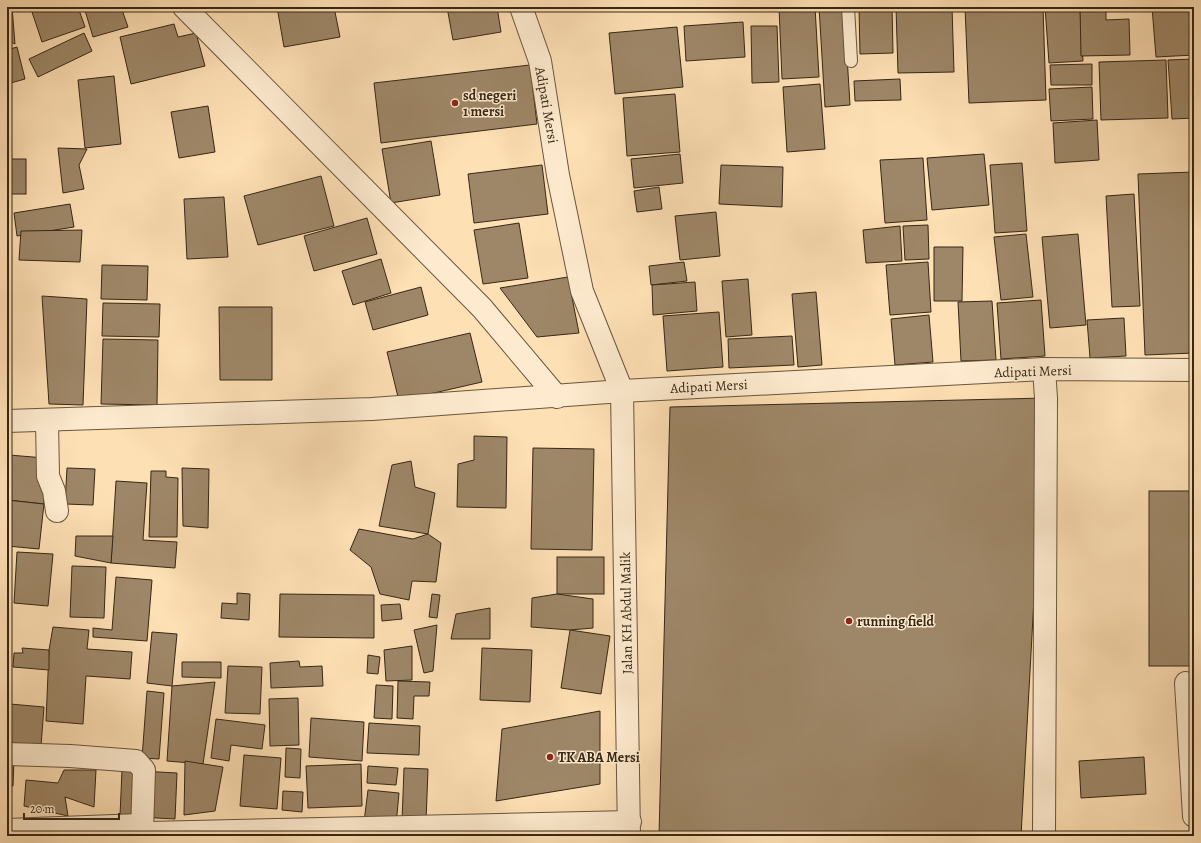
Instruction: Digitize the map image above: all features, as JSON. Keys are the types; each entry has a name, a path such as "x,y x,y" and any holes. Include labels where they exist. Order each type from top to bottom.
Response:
{"street":[{"path":"184,7 482,308 557,397"},
{"name":"Adipati Mersi","path":"521,7 540,61 558,175 582,291 631,390 1044,369 1194,370"},
{"path":"1044,369 1046,398 1044,836"},
{"path":"7,421 47,421 372,409 557,397 631,390"},
{"name":"Jalan KH Abdul Malik","path":"630,829 631,390"},
{"path":"47,421 48,476 54,491 57,511"},
{"path":"1186,683 1194,816"},
{"path":"7,754 70,756 136,761 144,770 141,825 142,830 149,833 248,834 630,829"},
{"path":"7,830 141,825"}],"lane":[{"path":"848,7 852,61"}],"building":[{"path":"7,7 12,7 15,44 7,40"},
{"path":"48,7 78,7 85,27 42,42 32,12"},
{"path":"84,7 121,7 128,27 93,37"},
{"path":"277,7 334,7 340,37 284,47"},
{"path":"447,7 497,7 501,32 453,40"},
{"path":"779,7 815,7 819,77 782,79"},
{"path":"819,7 844,7 850,105 825,107"},
{"path":"859,7 892,7 893,53 860,54"},
{"path":"896,7 952,7 954,72 898,73"},
{"path":"965,7 1043,7 1046,100 969,103"},
{"path":"1045,7 1080,7 1083,61 1049,63"},
{"path":"1080,7 1106,7 1106,20 1129,19 1130,55 1081,56"},
{"path":"1152,7 1194,7 1194,55 1156,57"},
{"path":"743,22 745,57 686,61 684,26"},
{"path":"174,24 178,37 196,33 205,66 131,84 120,37"},
{"path":"751,26 777,26 779,82 752,83"},
{"path":"677,27 683,87 615,94 609,33"},
{"path":"84,33 92,51 38,77 29,59"},
{"path":"17,47 25,79 7,84 7,50"},
{"path":"1194,59 1194,118 1172,119 1168,60"},
{"path":"1166,60 1168,118 1101,120 1099,62"},
{"path":"1092,64 1092,85 1051,85 1050,65"},
{"name":"sd negeri 1 mersi","path":"530,65 537,124 381,143 374,83"},
{"path":"114,76 121,144 85,148 78,80"},
{"path":"900,79 901,100 855,101 854,81"},
{"path":"820,84 825,149 787,152 783,87"},
{"path":"1092,87 1093,119 1051,121 1049,89"},
{"path":"675,94 680,152 627,156 623,98"},
{"path":"208,106 215,152 179,158 171,112"},
{"path":"1097,120 1099,160 1055,163 1053,123"},
{"path":"431,141 440,195 391,203 382,149"},
{"path":"58,148 87,149 79,165 84,189 63,193"},
{"path":"680,154 683,183 634,188 631,159"},
{"path":"984,154 989,205 932,210 927,158"},
{"path":"923,158 927,220 885,223 880,160"},
{"path":"7,159 26,159 26,194 7,194"},
{"path":"1022,163 1027,231 995,233 990,165"},
{"path":"542,165 548,214 474,223 468,174"},
{"path":"721,165 783,167 782,207 719,204"},
{"path":"1194,172 1194,353 1145,355 1138,174"},
{"path":"321,176 334,226 258,245 244,196"},
{"path":"659,187 662,209 637,212 634,191"},
{"path":"1134,194 1140,306 1112,307 1106,196"},
{"path":"224,197 228,257 187,259 184,199"},
{"path":"70,204 74,227 17,236 14,213"},
{"path":"716,212 720,256 680,260 675,216"},
{"path":"367,218 377,254 314,271 304,236"},
{"path":"519,223 528,278 483,284 474,230"},
{"path":"928,225 929,259 905,260 903,226"},
{"path":"900,226 902,261 866,263 863,230"},
{"path":"82,230 80,262 19,260 21,231"},
{"path":"1026,234 1033,297 1001,300 994,237"},
{"path":"1078,234 1086,325 1050,328 1042,237"},
{"path":"934,247 963,247 962,301 934,301"},
{"path":"381,259 391,293 353,305 342,271"},
{"path":"684,262 687,281 651,285 649,266"},
{"path":"928,262 931,312 890,315 886,265"},
{"path":"102,265 148,266 147,300 101,299"},
{"path":"568,277 579,333 537,337 500,288"},
{"path":"748,279 752,335 726,337 722,281"},
{"path":"695,282 697,311 653,315 652,285"},
{"path":"421,287 428,315 373,330 365,302"},
{"path":"816,292 822,365 798,367 792,294"},
{"path":"42,296 87,299 83,405 49,404"},
{"path":"1041,300 1045,356 1001,359 997,303"},
{"path":"992,301 996,360 961,361 958,302"},
{"path":"103,303 160,304 159,337 102,336"},
{"path":"219,307 272,307 272,380 220,380"},
{"path":"719,312 723,367 667,371 663,316"},
{"path":"929,315 933,362 895,365 891,319"},
{"path":"1124,318 1126,356 1090,358 1087,320"},
{"path":"470,333 482,382 399,401 387,352"},
{"path":"792,336 794,365 729,368 728,339"},
{"path":"103,339 158,340 157,405 101,404"},
{"name":"running field","path":"1045,398 1021,836 659,836 670,407"},
{"path":"474,436 507,437 506,508 457,507 458,464 474,460"},
{"path":"533,448 594,449 592,550 531,549"},
{"path":"9,455 45,458 44,504 7,500 7,469"},
{"path":"411,461 415,487 435,493 428,534 379,526 392,465"},
{"path":"67,468 95,469 93,505 65,504"},
{"path":"182,468 209,469 208,528 183,526"},
{"path":"151,471 166,471 166,477 178,478 177,537 149,537"},
{"path":"116,481 147,483 143,540 177,542 175,568 111,563"},
{"path":"1149,491 1194,491 1194,666 1149,666"},
{"path":"7,500 44,504 39,549 7,546"},
{"path":"359,529 413,539 428,534 441,543 436,582 412,581 409,600 380,594 371,567 350,550"},
{"path":"76,536 113,536 111,563 75,556"},
{"path":"17,552 53,554 48,606 14,603"},
{"path":"557,557 604,557 604,594 557,594"},
{"path":"72,566 106,567 104,618 70,617"},
{"path":"116,577 152,580 147,641 93,637 93,628 112,630"},
{"path":"237,593 250,594 249,620 221,618 222,603 237,604"},
{"path":"280,594 374,595 374,638 279,637"},
{"path":"432,594 440,595 437,618 429,617"},
{"path":"557,594 593,599 593,628 570,630 531,627 532,598"},
{"path":"400,604 402,619 382,621 381,605"},
{"path":"490,608 490,639 451,639 456,614"},
{"path":"437,625 433,671 424,673 414,630"},
{"path":"53,627 89,630 87,649 132,652 130,679 86,676 83,724 46,721 49,650"},
{"path":"570,630 610,636 601,694 561,688"},
{"path":"152,632 177,634 172,686 147,683"},
{"path":"412,646 412,680 386,681 384,650"},
{"path":"22,648 49,650 49,670 13,667 14,653 23,653"},
{"path":"482,648 532,650 530,702 480,700"},
{"path":"368,655 380,657 378,674 367,673"},
{"path":"299,661 300,667 322,666 323,686 271,688 270,663"},
{"path":"182,662 221,662 221,678 182,677"},
{"path":"228,666 262,667 260,714 225,713"},
{"path":"398,681 430,682 429,696 414,696 413,719 397,718"},
{"path":"215,682 203,764 167,761 172,686"},
{"path":"376,685 393,686 392,719 374,718"},
{"path":"147,691 164,693 159,759 142,758"},
{"path":"298,698 299,745 270,746 269,699"},
{"path":"10,704 44,707 41,746 7,744"},
{"name":"TK ABA Mersi","path":"600,711 600,784 496,801 502,729"},
{"path":"311,718 364,722 362,761 309,757"},
{"path":"216,719 265,725 262,749 231,745 229,761 211,758"},
{"path":"369,723 420,726 419,755 367,753"},
{"path":"286,748 301,749 300,778 285,777"},
{"path":"244,755 281,758 277,809 240,806"},
{"path":"1144,757 1146,794 1081,798 1079,761"},
{"path":"7,759 14,760 13,786 7,786"},
{"path":"185,761 223,767 215,811 184,815"},
{"path":"361,764 362,806 308,808 306,766"},
{"path":"368,766 398,768 396,785 367,783"},
{"path":"404,768 428,769 426,822 402,821"},
{"path":"64,770 96,770 94,807 65,797 68,816 24,806 26,780 58,783"},
{"path":"122,770 177,773 175,819 120,816"},
{"path":"368,790 399,793 396,825 364,822"},
{"path":"283,791 303,792 302,812 282,810"}],"place":[{"name":"sd negeri 1 mersi","path":"455,103"},
{"name":"running field","path":"849,621"},
{"name":"TK ABA Mersi","path":"550,757"}]}
